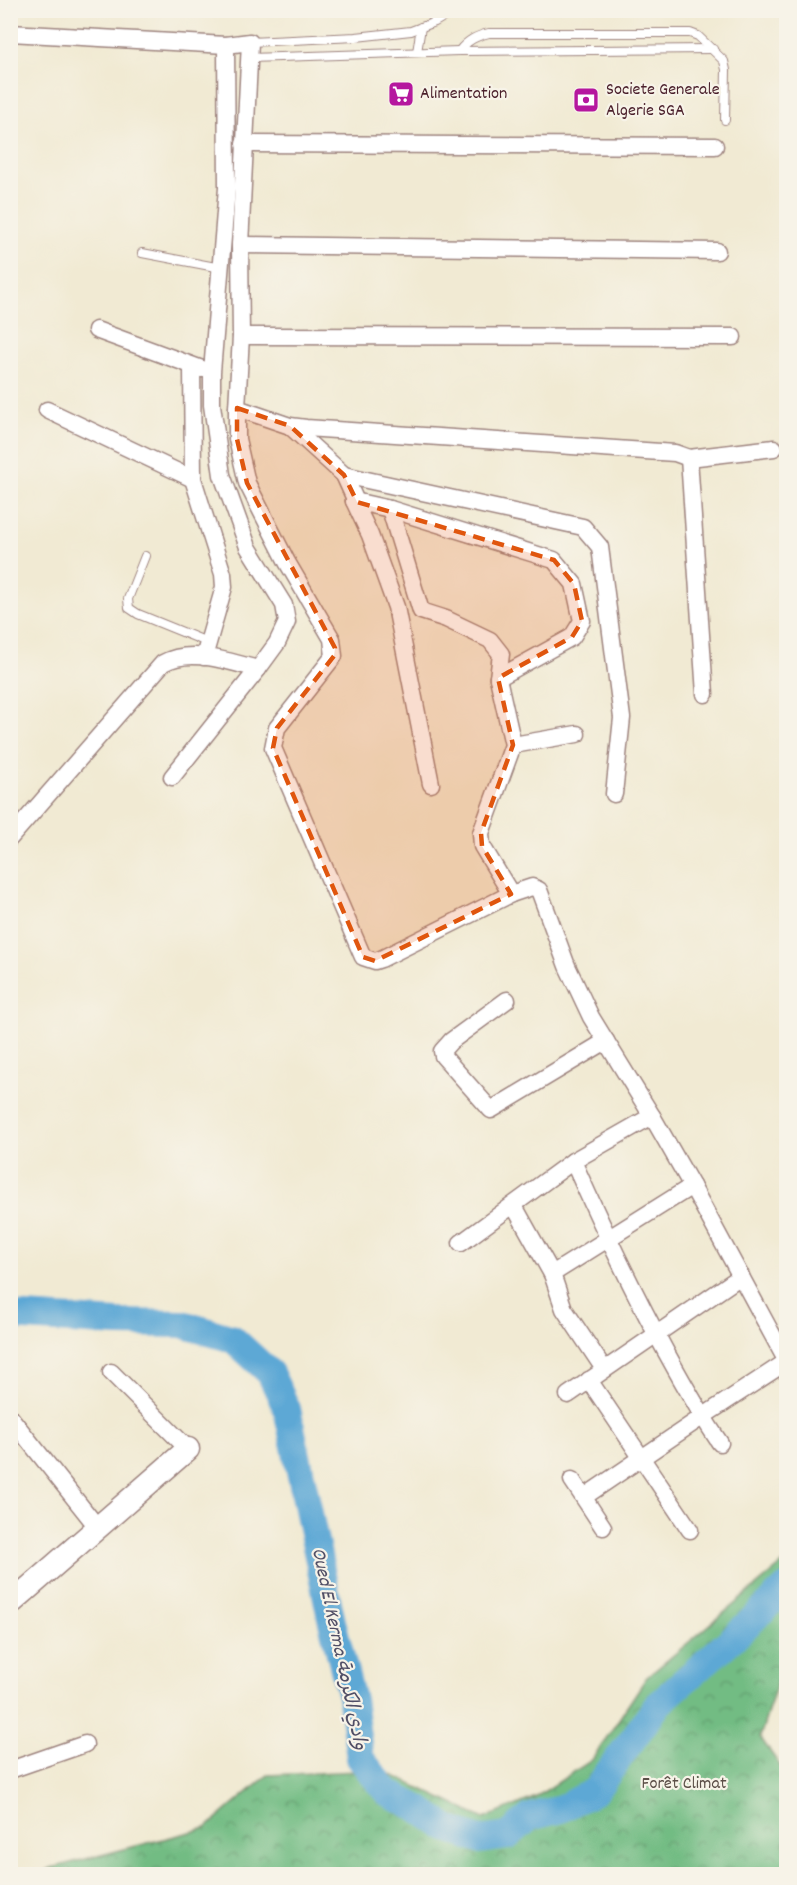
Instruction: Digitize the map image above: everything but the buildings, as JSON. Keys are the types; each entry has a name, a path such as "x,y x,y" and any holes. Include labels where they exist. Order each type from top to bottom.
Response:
{"street":[{"path":"10,33 226,45 250,50 240,245 241,336 237,439 247,483 335,648 334,656 276,728 273,748 363,957 375,961 381,959 511,894 532,887 539,890 567,966 591,1017 692,1186 786,1361 584,1497"},
{"path":"172,777 258,669 277,643 287,622 284,605 248,547 222,475 212,405 212,372 227,188 226,45"},
{"path":"244,144 715,146"},
{"path":"240,245 717,251"},
{"path":"96,330 212,372"},
{"path":"241,336 733,337"},
{"path":"192,366 193,479 224,574 224,587 206,650"},
{"path":"237,408 290,426 675,453 689,458 774,448"},
{"path":"47,410 193,479"},
{"path":"290,426 344,475 370,535 396,607 431,783"},
{"path":"689,458 705,694"},
{"path":"344,475 583,528 600,547 622,718 614,794"},
{"path":"354,501 390,509 554,560 574,585 582,621 572,637 498,678"},
{"path":"390,509 421,611 490,640 501,654 498,678 513,745 481,833 482,846 511,894"},
{"path":"10,838 163,663 171,658 206,650 258,669"},
{"path":"513,745 577,734"},
{"path":"507,1000 451,1041 442,1051 443,1056 491,1110 606,1041"},
{"path":"461,1243 573,1161 652,1116"},
{"path":"573,1161 607,1239 702,1417 720,1443"},
{"path":"552,1274 692,1186"},
{"path":"514,1206 552,1274 564,1309 604,1369"},
{"path":"568,1395 741,1276"},
{"path":"10,1604 188,1449 111,1372"},
{"path":"589,1380 690,1530"},
{"path":"10,1417 98,1528"},
{"path":"572,1480 603,1527"},
{"path":"10,1770 85,1744"}],"lane":[{"path":"250,50 411,31 435,22 455,10"},
{"path":"772,10 786,15"},
{"path":"417,52 421,27"},
{"path":"459,51 475,37 489,33 690,33 698,36 724,61 726,70 725,120"},
{"path":"250,50 417,52 713,49"},
{"path":"142,252 221,268"},
{"path":"146,556 128,599 129,608 206,650"}],"highlighted area":[{"path":"237,408 290,426 344,475 357,502 554,560 574,584 582,621 572,637 498,678 513,745 481,833 482,846 511,894 375,961 363,957 273,748 277,728 334,656 335,648 247,483 237,439"}],"green space":[{"name":"Forêt Climat","path":"786,1561 786,1667 780,1673 760,1737 786,1774 786,1874 41,1874 51,1868 206,1828 268,1775 382,1770 484,1819 536,1797 592,1760 646,1678"}],"waterway":[{"name":"Oued El Kerma وادي الكرمة","path":"10,1316 118,1323 182,1324 233,1339 270,1373 287,1409 332,1622 352,1700 360,1758 387,1792 421,1810 447,1828 479,1840 508,1836 530,1817 561,1809 595,1791 659,1703 786,1588"}],"place":[{"name":"Alimentation","path":"401,94"},
{"name":"Societe Generale Algerie SGA","path":"586,100"}]}
